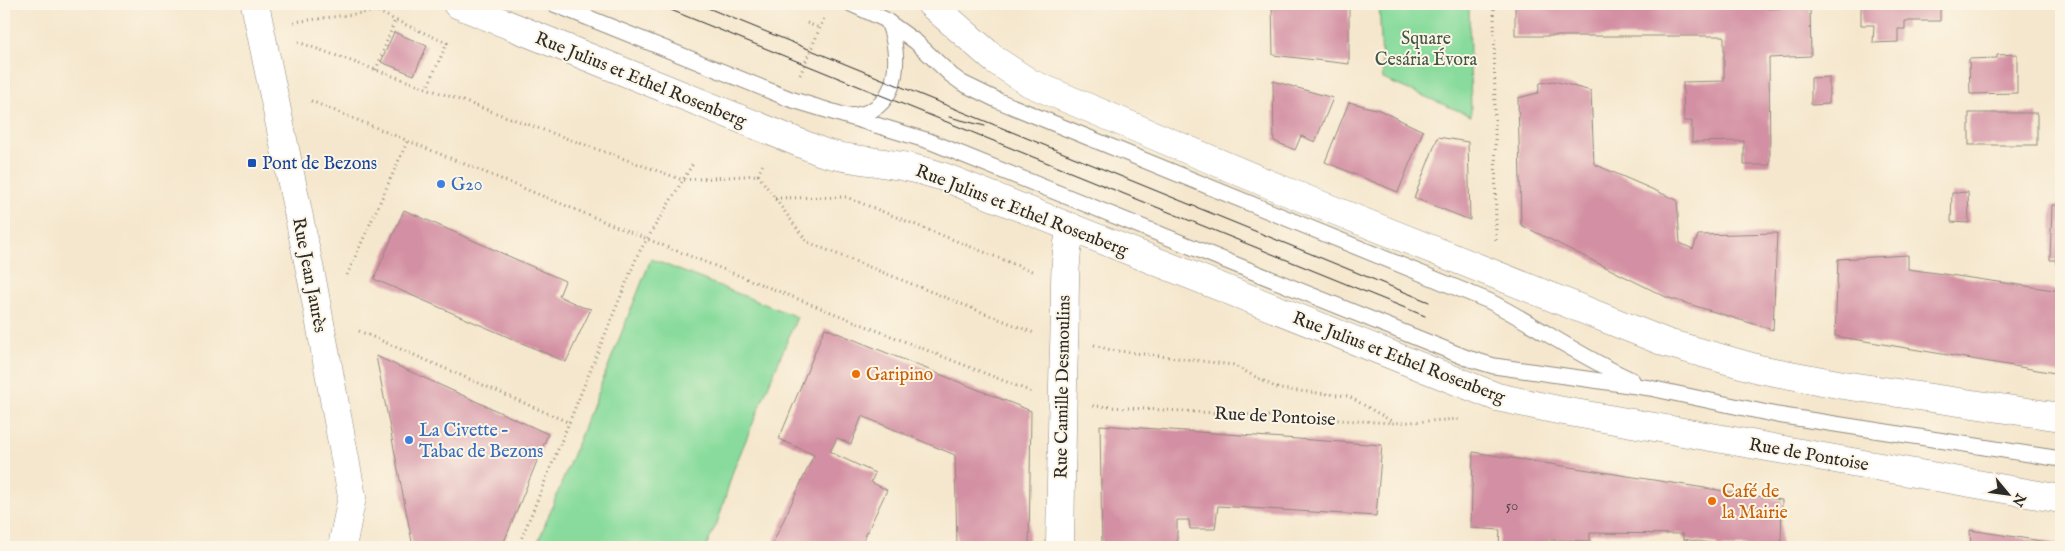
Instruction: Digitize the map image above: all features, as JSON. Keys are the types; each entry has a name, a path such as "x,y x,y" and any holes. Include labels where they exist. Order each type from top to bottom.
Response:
{"main road":[{"name":"Rue Jean Jaurès","path":"255,4 313,285 352,497 342,547"},
{"name":"Rue Julius et Ethel Rosenberg","path":"457,4 822,152 860,161 893,164 920,170 1072,227 1476,390 1497,397 1558,410"},
{"path":"931,4 995,60 1030,83 1283,190 1667,343 1760,370 1842,385 2061,417"},
{"name":"Rue Camille Desmoulins","path":"1060,547 1064,284 1068,242 1072,227"},
{"name":"Rue de Pontoise","path":"1558,410 2061,499"}],"lane":[{"path":"554,4 790,99 938,145 1467,358 1494,366 1650,388 1777,414 2061,459"},
{"path":"851,4 888,22 916,42 962,83 1007,105 1489,301 1523,318 1612,371 1650,388"},
{"path":"845,116 857,116 874,108 886,97 889,91 897,61 895,39 888,22"}],"path":[{"path":"1494,4 1496,242 1499,277"},
{"path":"294,22 377,11 447,43 427,88"},
{"path":"798,81 825,16"},
{"path":"376,70 395,20"},
{"path":"807,23 819,28"},
{"path":"298,42 683,180 758,176 807,242 1040,336"},
{"path":"311,100 647,239 1031,390 1036,397"},
{"path":"347,275 408,140"},
{"path":"518,547 638,254 694,162"},
{"path":"775,198 846,197 1038,274"},
{"path":"359,331 570,423"},
{"path":"1091,344 1111,350 1233,365 1279,389 1348,396 1393,423"},
{"name":"Rue de Pontoise","path":"1088,406 1393,423 1462,419"}],"green space":[{"name":"Square Cesária Évora","path":"1379,4 1469,4 1471,116 1383,79"},
{"path":"651,259 797,317 733,471 719,518 706,547 536,547"}],"building":[{"path":"1272,4 1349,4 1349,64 1273,55"},
{"path":"1515,4 1768,4 1768,9 1810,7 1811,56 1769,58 1770,165 1744,165 1744,141 1692,142 1692,121 1684,121 1683,82 1724,81 1724,36 1515,36"},
{"path":"1861,4 1940,4 1940,21 1905,21 1905,29 1898,29 1898,42 1873,43 1874,25 1861,25"},
{"path":"394,32 427,46 414,75 381,62"},
{"path":"2017,54 2017,93 1970,94 1969,59 1997,58 1997,55"},
{"path":"1829,77 1829,104 1811,105 1811,78"},
{"path":"1273,81 1333,98 1315,142 1301,136 1295,150 1274,141"},
{"path":"1554,81 1591,91 1594,164 1677,200 1680,243 1693,249 1698,235 1777,233 1773,330 1666,297 1521,225 1518,98 1538,93 1540,83"},
{"path":"1349,102 1379,110 1423,131 1398,192 1325,162"},
{"path":"1969,113 2037,113 2037,145 1969,145"},
{"path":"1438,137 1468,142 1470,220 1414,198"},
{"path":"1968,192 1969,223 1951,222 1952,193"},
{"path":"2052,205 2061,205 2061,265 2056,265 2056,260 2050,260"},
{"path":"404,210 565,281 559,296 582,307 591,309 566,362 374,279"},
{"path":"1908,255 1908,269 2061,291 2061,374 1835,336 1838,259"},
{"path":"825,328 1031,411 1029,547 957,547 955,455 862,416 851,444 837,438 830,452 875,473 871,482 887,490 860,547 771,547 814,455 779,439"},
{"path":"376,356 548,434 502,547 413,547"},
{"path":"1100,425 1382,445 1376,516 1218,506 1215,529 1190,529 1189,520 1177,520 1177,547 1102,547"},
{"path":"1473,452 1782,500 1781,547 1717,547 1717,544 1683,539 1683,534 1590,533 1590,541 1547,540 1546,547 1499,547 1500,530 1471,528"},
{"path":"1970,530 2061,544 2061,547 1971,547"}],"tram line":[{"path":"656,4 1425,316"},
{"path":"698,4 1429,302"},
{"path":"949,117 985,126"}],"place":[{"name":"Pont de Bezons","path":"252,163"},
{"name":"G20","path":"441,184"},
{"name":"Garipino","path":"856,374"},
{"name":"La Civette – Tabac de Bezons","path":"409,440"},
{"name":"Café de la Mairie","path":"1712,501"}]}
